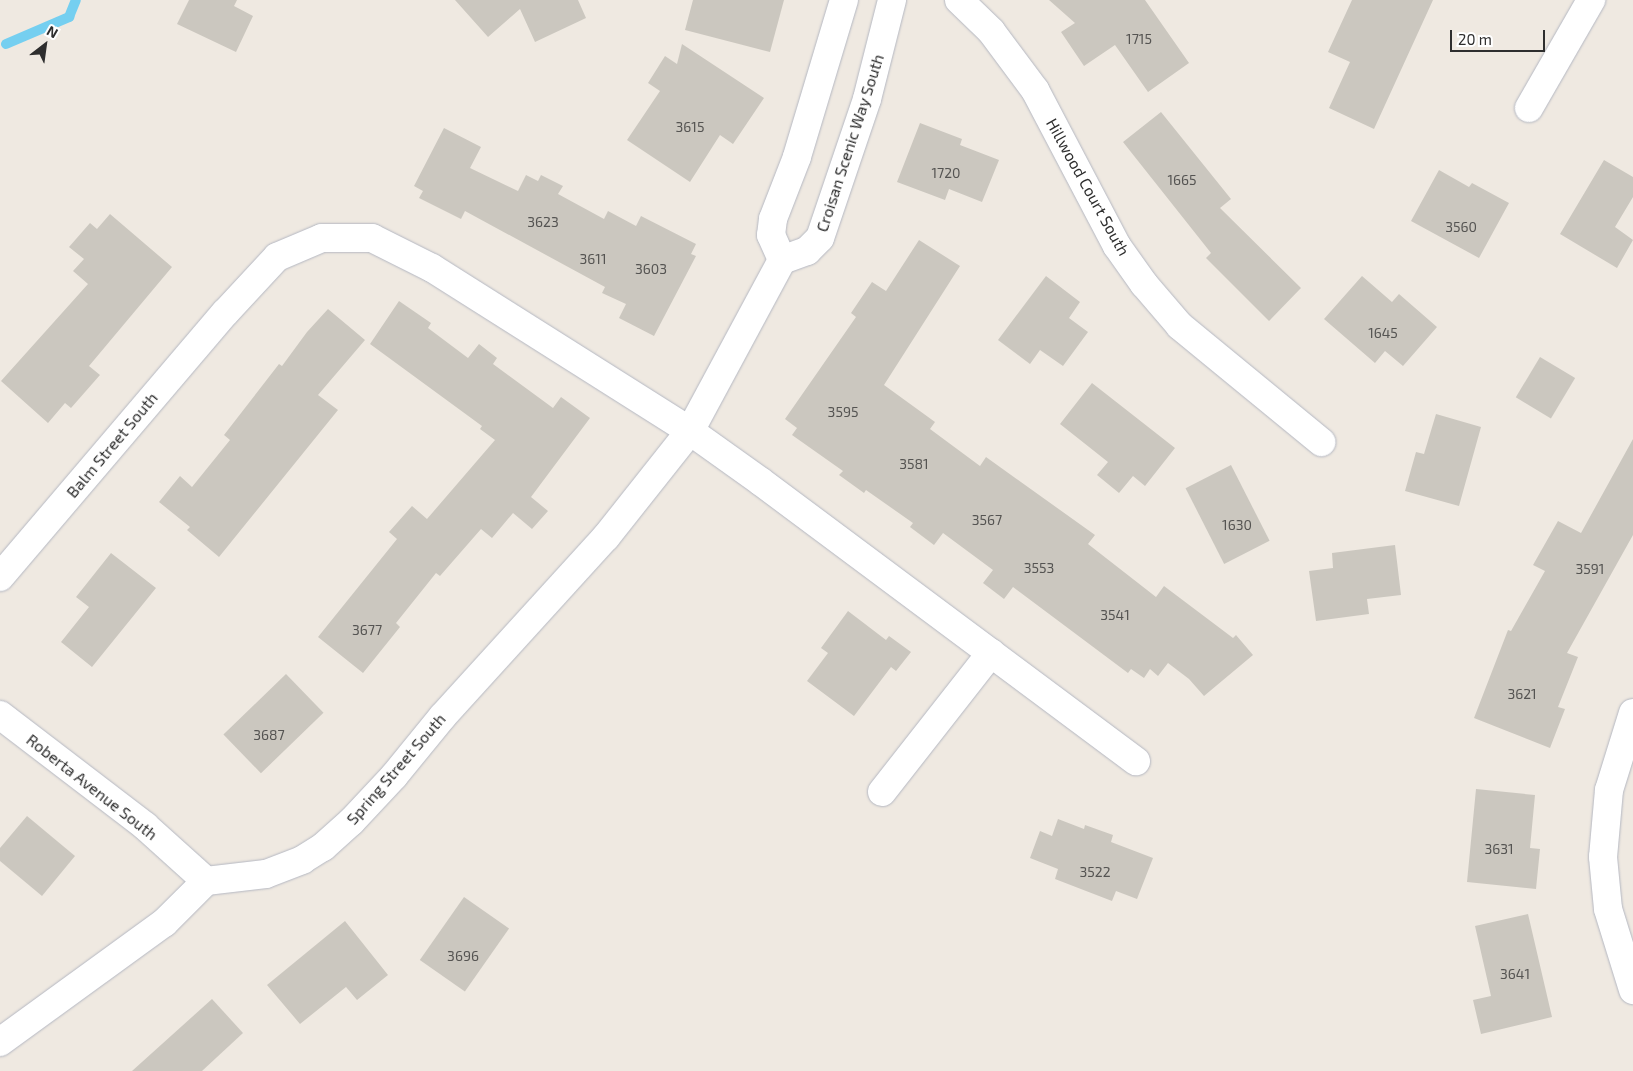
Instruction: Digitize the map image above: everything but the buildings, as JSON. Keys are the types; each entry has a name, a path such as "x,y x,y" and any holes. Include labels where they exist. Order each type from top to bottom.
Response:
{"street":[{"path":"782,260 772,235 773,219 800,148 844,0"},
{"name":"Croisan Scenic Way South","path":"782,260 807,251 820,238 867,99 892,0"},
{"name":"Hillwood Court South","path":"959,0 991,31 1036,90 1117,246 1144,284 1180,326 1321,442"},
{"path":"1529,108 1591,0"},
{"name":"Balm Street South","path":"0,577 225,313 277,257 322,238 372,238 432,268 690,431 1136,761"},
{"name":"Spring Street South","path":"206,881 266,874 302,860 323,847 351,822 394,776 443,716 606,537 690,431 782,260"},
{"path":"882,792 991,653"},
{"path":"1633,713 1609,790 1603,857 1608,909 1633,990"},
{"name":"Roberta Avenue South","path":"0,715 145,826 206,881"},
{"path":"0,1042 164,923 206,881"}],"waterway":[{"path":"6,44 69,17 76,0"}]}
